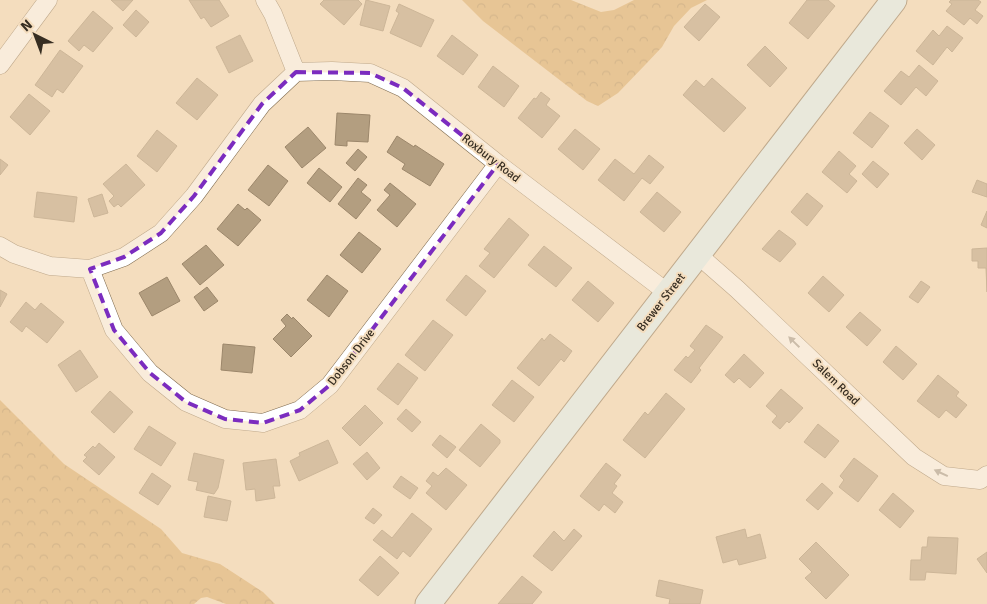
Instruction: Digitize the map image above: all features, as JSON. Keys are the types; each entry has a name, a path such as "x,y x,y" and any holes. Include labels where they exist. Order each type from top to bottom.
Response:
{"main road":[{"name":"Brewer Street","path":"428,604 894,0"}],"street":[{"path":"0,65 48,0"},
{"path":"0,246 14,254 50,266 90,269 124,257 160,233 194,196 262,104 296,72 273,14 264,0"},
{"name":"Roxbury Road","path":"296,72 370,73 403,88 498,164 668,292"},
{"name":"Dobson Drive","path":"90,269 114,330 150,373 186,402 225,419 263,423 300,410 330,384 498,164"},
{"name":"Salem Road","path":"698,254 914,457 944,476 980,480 987,475"}],"highlighted area":[{"path":"296,72 370,73 403,88 498,164 330,385 300,410 263,423 225,419 186,402 150,373 114,330 90,269 124,257 161,233 194,196 262,104"}],"green space":[{"path":"462,0 571,0 601,12 614,10 634,0 707,0 691,8 674,26 662,47 645,65 618,93 598,106 587,101 483,21"},
{"path":"0,400 64,464 161,529 182,553 220,564 263,592 275,604 226,604 207,597 201,598 194,604 0,604"}],"building":[{"path":"111,0 133,0 123,11"},
{"path":"189,0 219,0 229,16 211,27 204,17 201,19"},
{"path":"324,0 358,0 362,4 344,25 320,4"},
{"path":"366,0 390,6 383,31 360,25"},
{"path":"807,0 828,0 835,6 808,39 789,23"},
{"path":"951,0 978,0 981,2 975,10 983,16 977,24 970,18 964,25 946,11 952,4 949,2"},
{"path":"399,4 434,20 421,47 390,33 399,13 396,11"},
{"path":"705,4 720,17 699,41 684,27"},
{"path":"136,10 149,22 136,37 123,25"},
{"path":"93,11 113,28 93,52 84,45 79,51 68,41"},
{"path":"947,26 963,38 952,52 947,47 933,65 916,51 933,30 939,36"},
{"path":"240,35 253,61 229,73 216,47"},
{"path":"452,35 478,55 463,75 437,56"},
{"path":"765,46 787,68 770,87 747,65"},
{"path":"60,50 83,66 63,93 57,89 52,97 35,85"},
{"path":"919,65 938,81 926,96 916,87 901,105 884,91 901,71 909,77"},
{"path":"493,66 519,86 504,107 478,87"},
{"path":"197,78 218,95 197,120 176,103"},
{"path":"712,78 746,108 724,132 683,95 696,80 704,87"},
{"path":"541,92 550,99 546,105 560,116 542,138 518,118"},
{"path":"29,94 50,111 30,135 10,117"},
{"path":"870,112 889,126 872,148 853,133"},
{"path":"337,113 370,115 368,142 347,141 347,146 335,145"},
{"path":"308,127 326,148 302,168 285,147"},
{"path":"575,129 600,149 583,170 558,149"},
{"path":"917,129 935,145 922,160 904,143"},
{"path":"157,130 177,146 157,172 137,156"},
{"path":"397,136 444,164 430,186 402,169 405,164 387,152"},
{"path":"358,149 367,157 355,171 346,163"},
{"path":"839,151 856,166 849,174 857,181 847,193 822,172"},
{"path":"649,155 664,167 650,184 642,178 624,201 598,180 615,159 634,174"},
{"path":"0,159 8,165 0,175"},
{"path":"873,161 889,174 877,188 862,174"},
{"path":"126,164 145,185 121,207 118,204 114,207 109,201 114,196 103,184"},
{"path":"268,165 288,181 269,206 248,190"},
{"path":"319,168 342,187 330,202 307,183"},
{"path":"358,178 367,185 361,192 371,200 356,219 338,204"},
{"path":"977,180 987,184 987,197 972,192"},
{"path":"390,183 416,204 397,227 377,210 390,195 384,190"},
{"path":"37,192 77,197 74,222 34,217"},
{"path":"657,192 681,212 664,232 640,212"},
{"path":"807,193 823,206 807,226 791,212"},
{"path":"102,194 108,213 94,217 88,199"},
{"path":"238,204 245,210 247,208 261,220 238,246 217,229"},
{"path":"987,211 987,228 981,225"},
{"path":"509,218 529,235 494,278 479,266 490,253 484,249"},
{"path":"779,230 796,244 780,262 762,249"},
{"path":"359,232 381,249 362,273 340,255"},
{"path":"206,245 224,265 200,285 182,264"},
{"path":"544,246 572,268 556,287 528,265"},
{"path":"987,248 987,292 986,268 978,268 978,261 972,261 972,249"},
{"path":"327,275 348,291 329,317 307,300"},
{"path":"466,275 486,291 466,316 446,300"},
{"path":"823,276 844,295 829,312 808,293"},
{"path":"167,277 180,301 152,316 139,293"},
{"path":"588,281 614,303 598,322 572,300"},
{"path":"921,281 930,287 918,303 909,297"},
{"path":"207,287 218,301 204,311 194,297"},
{"path":"0,290 7,294 0,307"},
{"path":"26,302 35,310 41,303 64,322 47,343 26,326 22,332 10,322"},
{"path":"860,312 881,330 867,346 846,327"},
{"path":"287,314 292,319 293,317 312,336 291,357 273,339 286,326 281,320"},
{"path":"433,320 453,335 425,371 405,355"},
{"path":"706,325 723,337 699,368 701,370 691,383 674,370 686,356 688,358 695,350 690,346"},
{"path":"550,334 572,351 564,362 561,359 539,386 517,368 542,338 544,341"},
{"path":"223,344 255,347 252,373 221,370"},
{"path":"896,346 917,364 903,380 883,362"},
{"path":"80,350 98,377 76,392 58,365"},
{"path":"744,354 764,373 750,388 739,378 734,383 725,375"},
{"path":"398,363 418,378 398,405 377,389"},
{"path":"938,375 959,392 956,396 967,405 956,418 946,410 939,418 917,401"},
{"path":"512,380 534,397 514,422 492,405"},
{"path":"781,389 803,408 789,423 787,421 780,429 772,422 777,416 766,406"},
{"path":"110,391 133,412 114,433 91,412"},
{"path":"666,393 685,409 645,458 623,440 645,412 648,415"},
{"path":"365,405 383,423 360,446 342,428"},
{"path":"406,409 421,422 412,432 397,419"},
{"path":"481,424 500,440 500,443 480,467 459,450"},
{"path":"818,424 839,441 825,458 804,442"},
{"path":"149,426 176,443 161,466 134,449"},
{"path":"440,435 456,447 447,458 432,445"},
{"path":"328,440 338,463 299,481 290,461 300,456 299,453"},
{"path":"99,443 115,457 99,475 83,461 87,457 84,455"},
{"path":"367,452 380,468 367,480 353,464"},
{"path":"194,453 224,460 218,488 214,494 196,490 198,482 188,480"},
{"path":"854,458 878,476 858,502 839,487 844,480 840,476"},
{"path":"276,459 280,486 273,486 275,498 256,501 255,489 246,490 243,463"},
{"path":"606,463 621,475 614,484 617,486 612,493 623,502 615,513 604,504 599,511 580,496"},
{"path":"446,468 467,485 446,510 426,493 432,486 426,481 433,472 438,476"},
{"path":"152,473 171,486 158,505 139,493"},
{"path":"401,476 418,488 410,499 393,487"},
{"path":"822,483 833,493 818,510 806,500"},
{"path":"893,493 914,511 900,528 879,510"},
{"path":"208,496 231,501 227,521 204,517"},
{"path":"373,508 382,515 374,524 365,518"},
{"path":"412,513 432,529 410,557 403,551 397,559 373,540 382,530 392,538"},
{"path":"574,529 582,536 552,571 533,556 554,531 564,541"},
{"path":"745,529 747,538 760,534 766,558 739,565 737,559 723,563 716,537"},
{"path":"928,537 958,538 956,574 926,572 925,580 910,580 911,560 921,560 922,547 927,547"},
{"path":"816,542 849,575 826,599 805,578 812,572 799,559"},
{"path":"987,552 987,573 977,559"},
{"path":"380,556 399,573 378,596 359,580"},
{"path":"522,576 542,592 532,604 498,604"},
{"path":"659,580 703,590 700,604 669,604 670,599 656,596"}]}
